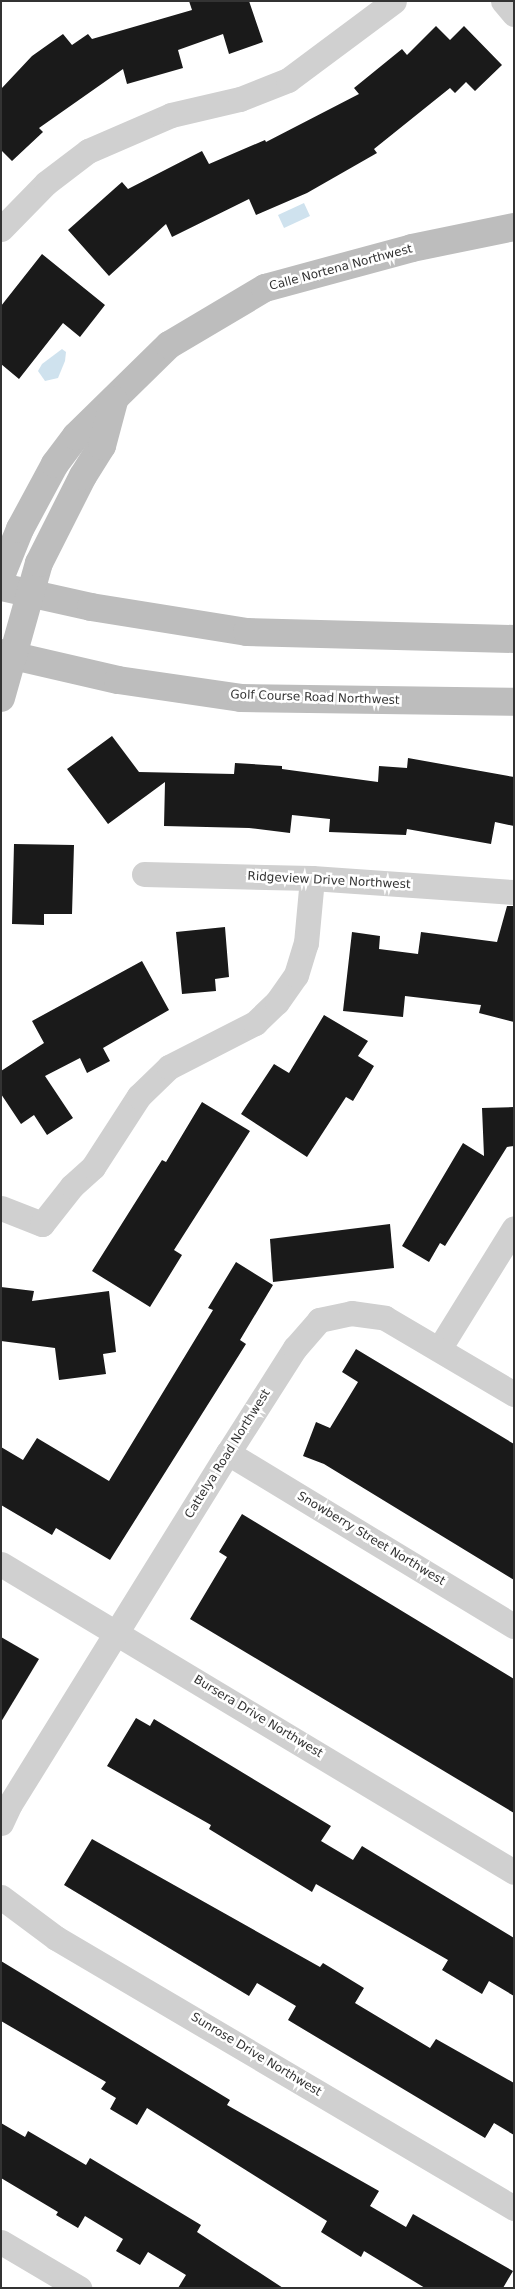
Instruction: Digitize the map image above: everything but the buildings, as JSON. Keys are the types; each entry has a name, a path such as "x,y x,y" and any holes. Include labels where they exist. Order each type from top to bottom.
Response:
{"main road":[{"name":"Calle Nortena Northwest","path":"1,576 20,529 56,464 76,436 170,345 265,288 412,248 514,227"},
{"path":"1,698 7,654 49,540 102,446 114,401"},
{"path":"1,587 30,594 247,632 514,639"},
{"name":"Golf Course Road Northwest","path":"7,654 118,680 241,698 514,702"}],"street":[{"path":"1,229 46,183 88,151 171,115 240,99 288,80 394,1"},
{"path":"503,1 514,14"},
{"name":"Ridgeview Drive Northwest","path":"144,874 312,878 514,892"},
{"path":"1,1208 42,1224 72,1186 93,1167 139,1096 169,1067 255,1023 278,1002 296,975 306,943 312,878"},
{"path":"439,1349 514,1228"},
{"name":"Cattelya Road Northwest","path":"1,1823 10,1804 228,1453 295,1348 319,1320 350,1313 385,1318 514,1394"},
{"name":"Snowberry Street Northwest","path":"228,1453 514,1626"},
{"name":"Bursera Drive Northwest","path":"1,1564 514,1872"},
{"name":"Sunrose Drive Northwest","path":"1,1897 56,1938 514,2208"},
{"path":"1,2242 79,2288"}],"water":[{"path":"304,203 310,216 284,228 278,215"},
{"path":"62,349 66,352 65,361 58,378 45,381 38,371 42,364"}]}
